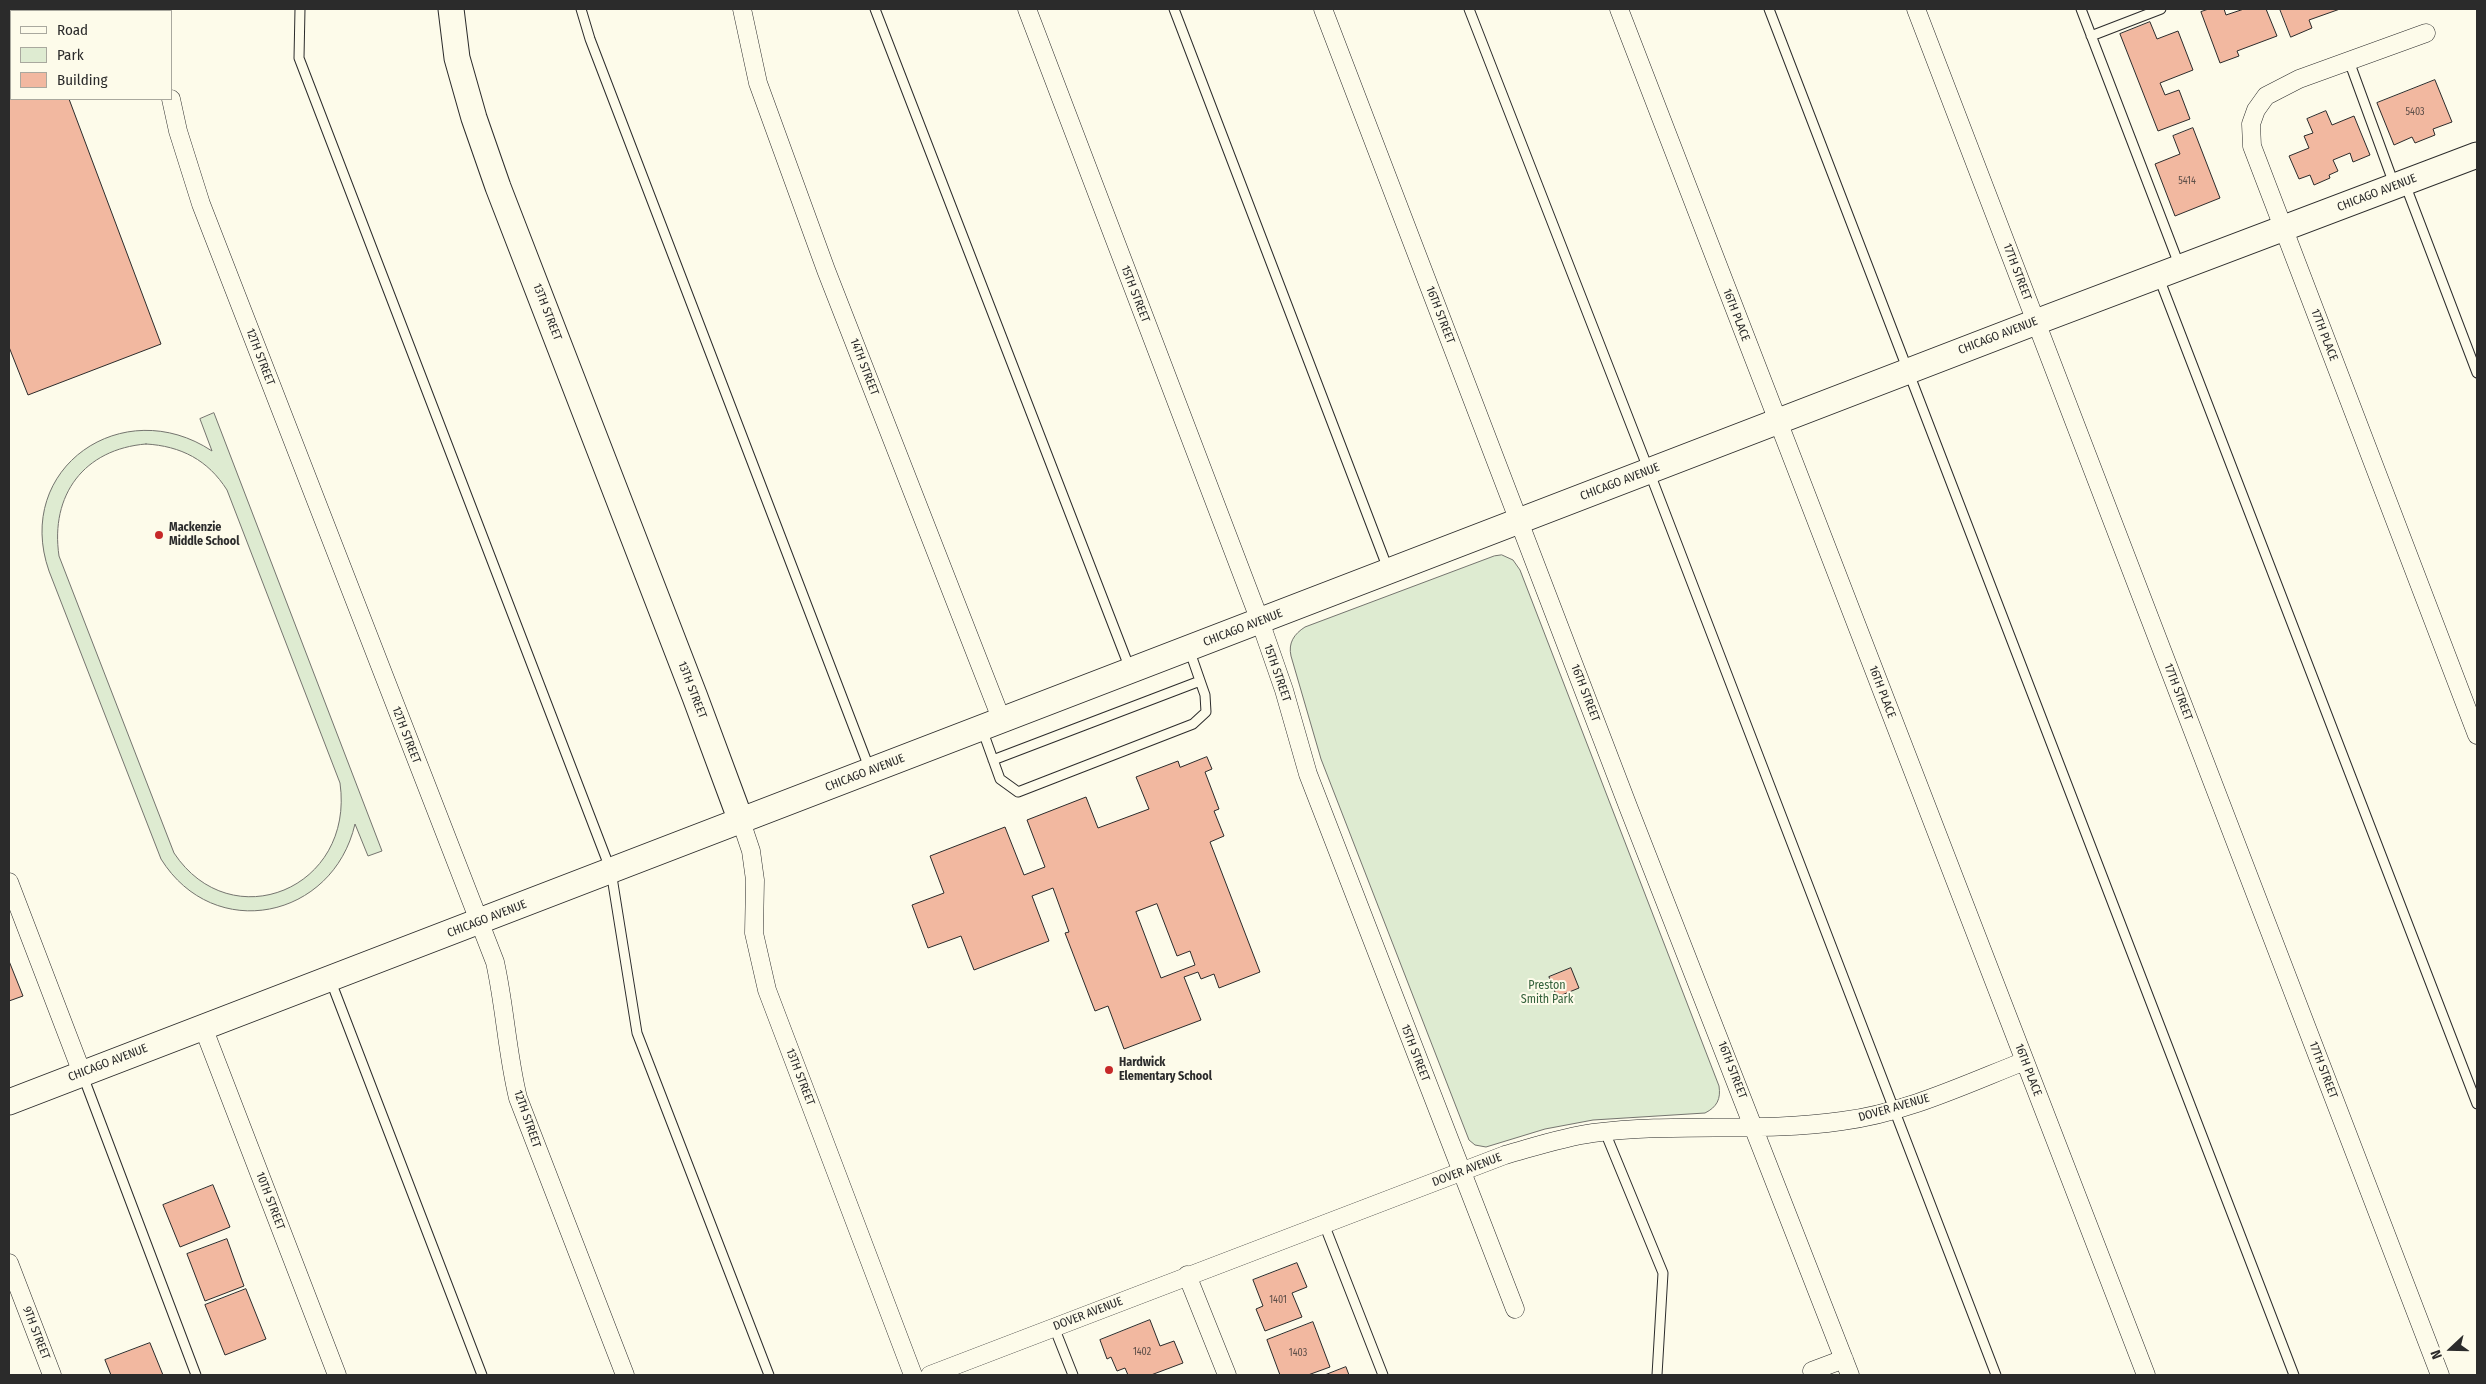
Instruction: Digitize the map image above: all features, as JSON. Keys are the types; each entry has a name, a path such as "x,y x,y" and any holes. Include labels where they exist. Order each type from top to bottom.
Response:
{"street":[{"name":"13TH STREET","path":"451,9 458,58 474,118 495,178 751,851 755,880 754,933 767,990 913,1375"},
{"name":"14TH STREET","path":"742,9 758,83 992,725"},
{"name":"15TH STREET","path":"1027,9 1260,621 1284,690 1308,774 1461,1173 1515,1308"},
{"name":"16TH STREET","path":"1323,9 1850,1375"},
{"name":"16TH PLACE","path":"1619,9 1776,422 2146,1375"},
{"name":"17TH STREET","path":"1916,9 2440,1375"},
{"name":"17TH PLACE","path":"2426,33 2299,79 2266,96 2253,117 2251,124 2252,146 2477,735"},
{"name":"12TH STREET","path":"171,100 178,131 201,204 495,962 502,993 510,1066 518,1098 625,1375"},
{"name":"CHICAGO AVENUE","path":"9,1102 992,725 1909,370 2477,155"},
{"path":"9,882 82,1073"},
{"name":"10TH STREET","path":"203,1027 337,1375"},
{"name":"DOVER AVENUE","path":"930,1375 1505,1155 1549,1142 1606,1132 1842,1122 1893,1110 2025,1061"},
{"name":"9TH STREET","path":"9,1263 52,1375"},
{"path":"1187,1276 1227,1375"},
{"path":"1812,1371 1844,1359"}],"lane":[{"path":"300,9 298,58 611,871 637,1033 769,1375"},
{"path":"581,9 594,48 870,771"},
{"path":"875,9 1131,671"},
{"path":"1174,9 1389,572"},
{"path":"1469,9 1649,471 1996,1375"},
{"path":"1770,9 2294,1375"},
{"path":"2081,9 2169,271 2477,1104"},
{"path":"2091,36 2161,9"},
{"path":"2349,61 2477,373"},
{"path":"992,725 993,760 1000,779 1018,792 1193,724 1206,712 1205,695 1188,649"},
{"path":"993,760 1200,681"},
{"path":"330,979 482,1375"},
{"path":"82,1073 196,1375"},
{"path":"1606,1132 1663,1273 1657,1375"},
{"path":"1324,1224 1383,1375"},
{"path":"1054,1327 1073,1375"}],"green space":[{"path":"214,413 382,851 368,856 355,824 343,856 323,882 298,899 270,909 240,910 211,903 184,886 161,859 49,571 42,534 47,501 61,472 84,450 112,436 144,430 178,435 212,451 200,419","holes":["146,444 159,445 182,452 202,463 220,479 227,490 340,783 340,820 328,851 309,874 284,890 256,897 226,893 198,879 174,853 59,556 58,534 60,513 66,495 76,479 89,466 105,455 124,448"]},
{"name":"Preston Smith Park","path":"1502,555 1513,560 1520,570 1719,1086 1717,1102 1713,1108 1705,1113 1593,1120 1545,1129 1486,1147 1475,1145 1469,1140 1321,759 1290,651 1291,643 1298,633 1305,627 1494,556"}],"building":[{"path":"9,9 24,9 10,10 10,100 69,100 161,344 28,395 9,347"},
{"path":"2209,9 2224,9 2226,15 2244,9 2266,9 2277,36 2237,51 2239,56 2220,63 2201,12"},
{"path":"2280,9 2340,9 2309,20 2312,28 2291,37"},
{"path":"2150,22 2157,39 2178,31 2193,70 2160,83 2165,95 2179,90 2190,119 2158,131 2120,34"},
{"path":"2435,80 2452,122 2433,129 2435,135 2415,143 2412,137 2394,145 2377,103"},
{"path":"2326,111 2332,125 2354,116 2370,155 2353,162 2350,153 2333,160 2338,171 2329,175 2330,178 2314,185 2310,175 2299,179 2289,156 2309,148 2304,136 2313,133 2307,119"},
{"path":"2193,128 2220,198 2175,216 2155,164 2180,154 2173,136"},
{"path":"1207,757 1212,769 1205,772 1219,809 1214,811 1224,836 1210,842 1260,972 1219,988 1214,974 1201,979 1198,972 1184,977 1201,1020 1124,1049 1108,1006 1095,1011 1065,933 1069,932 1053,888 1032,896 1049,941 974,970 961,936 928,948 912,905 944,893 930,856 1005,827 1024,875 1045,867 1027,820 1086,797 1098,828 1149,809 1136,777 1178,761 1180,767","holes":["1157,904 1177,956 1190,951 1195,965 1161,978 1136,912"]},
{"path":"9,961 23,996 9,1001"},
{"path":"1571,968 1579,988 1557,997 1549,977"},
{"path":"213,1185 230,1227 180,1247 163,1205"},
{"path":"227,1239 244,1286 205,1301 187,1254"},
{"path":"1297,1263 1307,1287 1292,1293 1302,1317 1265,1331 1256,1309 1263,1306 1253,1280"},
{"path":"246,1289 266,1339 225,1355 205,1305"},
{"path":"1150,1320 1160,1346 1174,1341 1183,1363 1151,1375 1128,1375 1125,1368 1117,1371 1111,1357 1107,1359 1100,1340"},
{"path":"1313,1322 1330,1367 1308,1375 1280,1375 1267,1340"},
{"path":"150,1343 163,1375 111,1375 105,1360"},
{"path":"1346,1367 1349,1375 1325,1375"}],"place":[{"name":"Mackenzie Middle School","path":"159,535"},
{"name":"Hardwick Elementary School","path":"1109,1070"}]}
